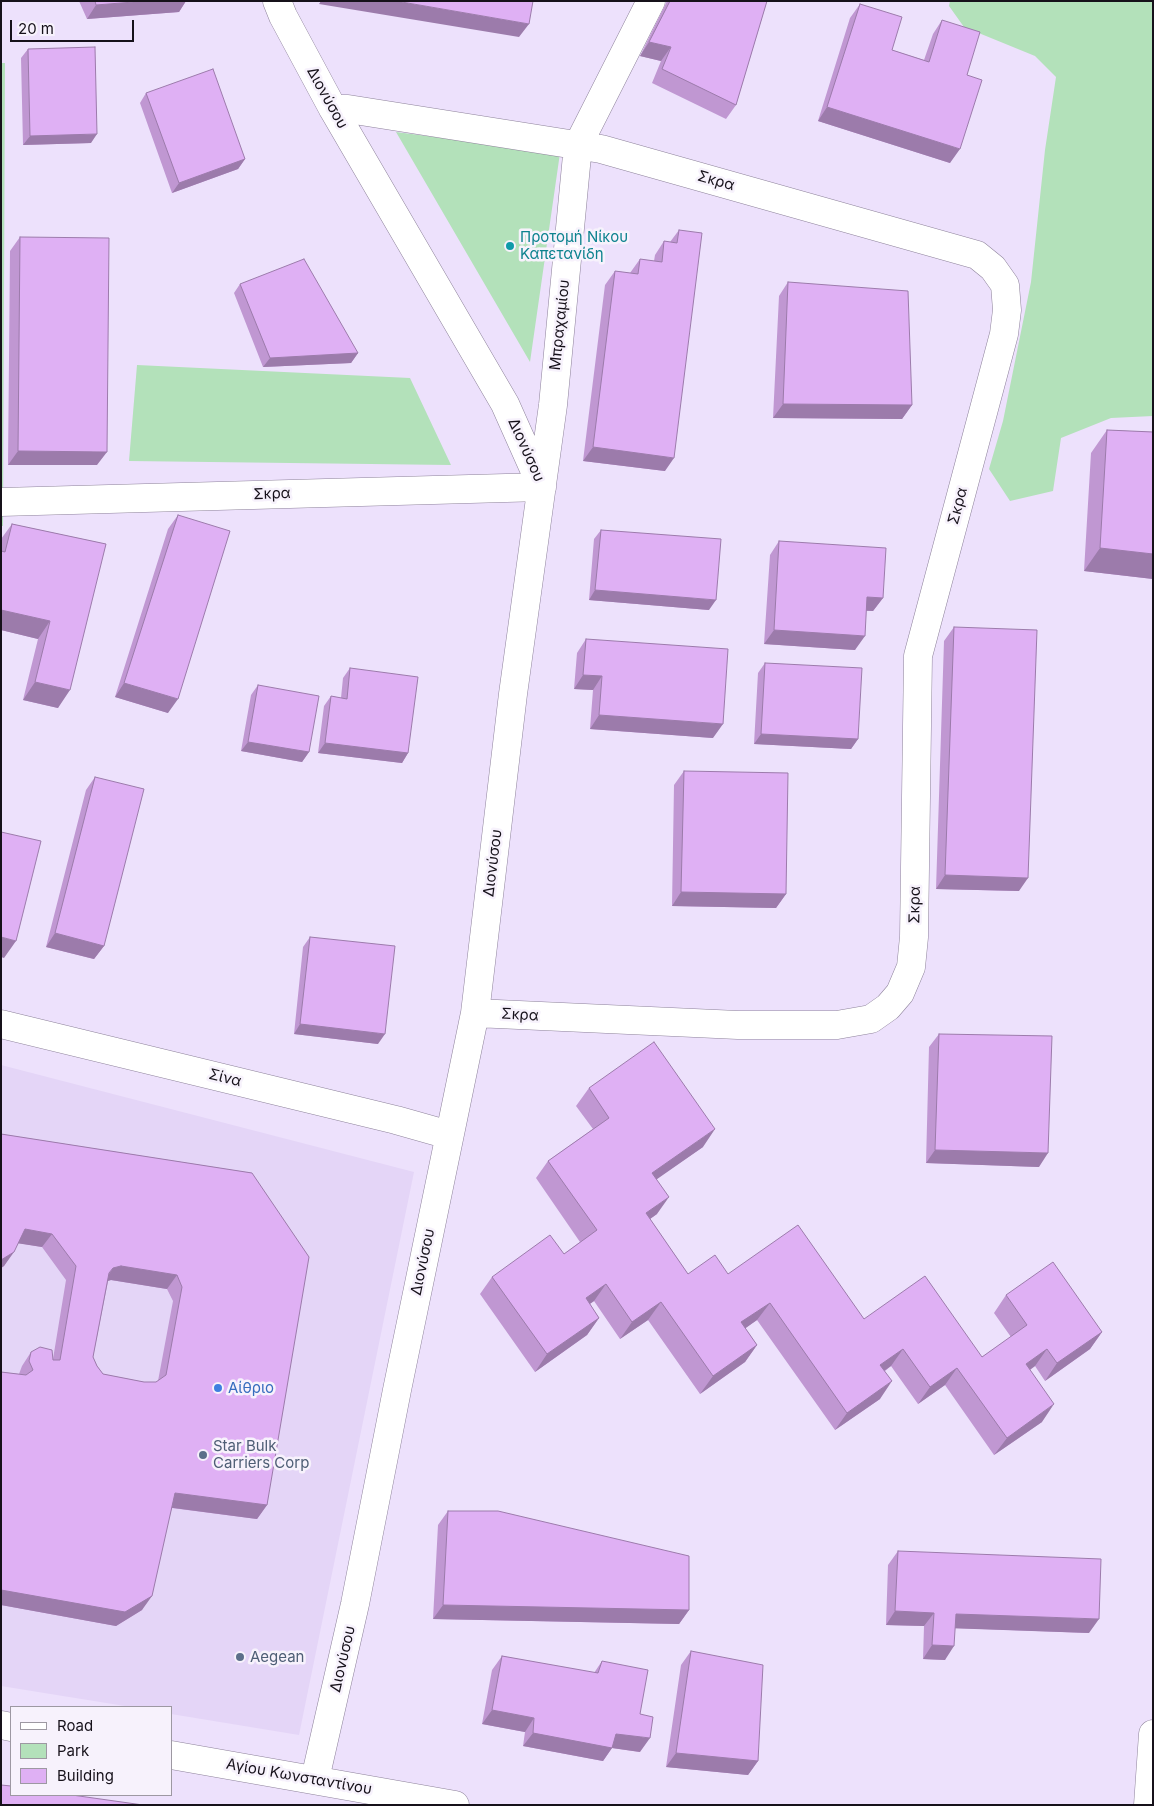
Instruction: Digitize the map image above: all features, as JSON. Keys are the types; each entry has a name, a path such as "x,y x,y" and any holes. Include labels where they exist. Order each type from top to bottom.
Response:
{"street":[{"name":"Διονύσου","path":"277,1 283,16 333,109 505,404 542,487 511,704 475,1013 355,1604 315,1780"},
{"name":"Μπραχαμίου","path":"542,487 578,145 652,1"},
{"name":"Σκρα","path":"333,109 348,109 600,149 977,255 993,268 1005,285 1007,310 1004,334 918,656 914,936 911,968 900,993 888,1007 871,1018 837,1024 738,1025 475,1013"},
{"name":"Σκρα","path":"1,502 542,487"},
{"name":"Σίνα","path":"1,1024 396,1120 449,1135"},
{"path":"1148,1805 1153,1734"},
{"name":"Αγίου Κωνσταντίνου","path":"172,1755 315,1780 419,1802 456,1805"}],"shaded area":[{"path":"1,1065 414,1172 299,1735 172,1714 172,1706 125,1706 1,1686"}],"green space":[{"path":"950,1 1153,1 1153,416 1111,418 1061,438 1053,491 1010,501 989,469 1003,421 1031,282 1045,150 1056,77 1035,56 964,27 949,6"},
{"path":"1,63 5,63 3,526 1,526"},
{"path":"396,132 560,153 530,362"},
{"path":"137,365 410,378 451,465 129,461"}],"building":[{"path":"95,1 146,1 96,5"},
{"path":"396,1 533,1 529,24"},
{"path":"670,1 767,1 736,105 662,69 671,47 649,42"},
{"path":"860,4 902,17 892,50 929,62 942,20 980,32 967,75 982,80 960,149 827,107"},
{"path":"95,47 97,134 30,136 28,49"},
{"path":"213,69 245,159 179,183 146,93"},
{"path":"679,230 702,233 674,458 593,447 615,271 638,274 640,259 662,262 664,241 677,243"},
{"path":"20,237 109,238 107,452 18,451"},
{"path":"304,259 358,353 270,358 240,284"},
{"path":"788,282 908,291 912,405 783,404"},
{"path":"1107,430 1153,432 1153,554 1100,548"},
{"path":"178,515 230,531 178,699 124,683"},
{"path":"12,524 106,544 70,690 35,682 50,621 1,610 1,551 5,552"},
{"path":"601,530 721,539 716,600 595,590"},
{"path":"779,541 886,548 883,598 867,597 865,636 774,630"},
{"path":"954,627 1037,630 1028,878 945,875"},
{"path":"586,639 728,649 723,724 599,715 602,676 583,675"},
{"path":"765,663 862,668 858,739 761,734"},
{"path":"350,668 418,677 408,753 325,743 331,696 347,699"},
{"path":"258,685 319,696 309,752 248,742"},
{"path":"684,771 788,773 786,894 681,892"},
{"path":"95,777 144,789 104,946 55,933"},
{"path":"1,832 41,841 16,941 1,937"},
{"path":"310,937 395,946 385,1034 300,1024"},
{"path":"939,1034 1052,1036 1048,1153 935,1150"},
{"path":"654,1042 715,1129 652,1173 669,1197 646,1213 688,1274 715,1255 728,1274 798,1225 864,1319 925,1276 982,1357 1027,1325 1006,1295 1053,1262 1102,1332 1057,1363 1047,1349 1026,1364 1054,1404 1007,1438 957,1368 930,1387 903,1349 880,1365 892,1381 847,1413 770,1303 741,1322 757,1345 713,1376 661,1302 632,1322 606,1284 586,1298 599,1318 547,1354 492,1277 550,1235 564,1254 597,1230 548,1161 609,1118 589,1088"},
{"name":"Αίθριο","path":"1,1134 252,1173 309,1257 267,1505 175,1493 152,1596 125,1612 1,1590 1,1372 26,1375 33,1370 29,1361 31,1352 40,1347 52,1350 53,1360 60,1360 76,1266 52,1234 25,1229 14,1252 1,1260","holes":["121,1266 177,1275 182,1287 166,1375 156,1382 144,1382 103,1374 93,1357 109,1273 113,1268"]},
{"path":"448,1511 498,1511 689,1556 689,1610 443,1605"},
{"path":"898,1551 1101,1559 1099,1619 956,1614 954,1646 932,1645 934,1613 895,1611"},
{"path":"691,1651 763,1665 758,1761 676,1753"},
{"path":"502,1656 598,1673 602,1661 648,1670 640,1714 653,1717 650,1738 616,1734 612,1748 533,1733 534,1718 492,1710"},
{"path":"1,1785 10,1786 10,1796 79,1796 143,1805 1,1805"}],"place":[{"name":"Προτομή Νίκου Καπετανίδη","path":"510,246"},
{"name":"Αίθριο","path":"218,1388"},
{"name":"Star Bulk Carriers Corp","path":"203,1455"},
{"name":"Aegean","path":"240,1657"}]}
